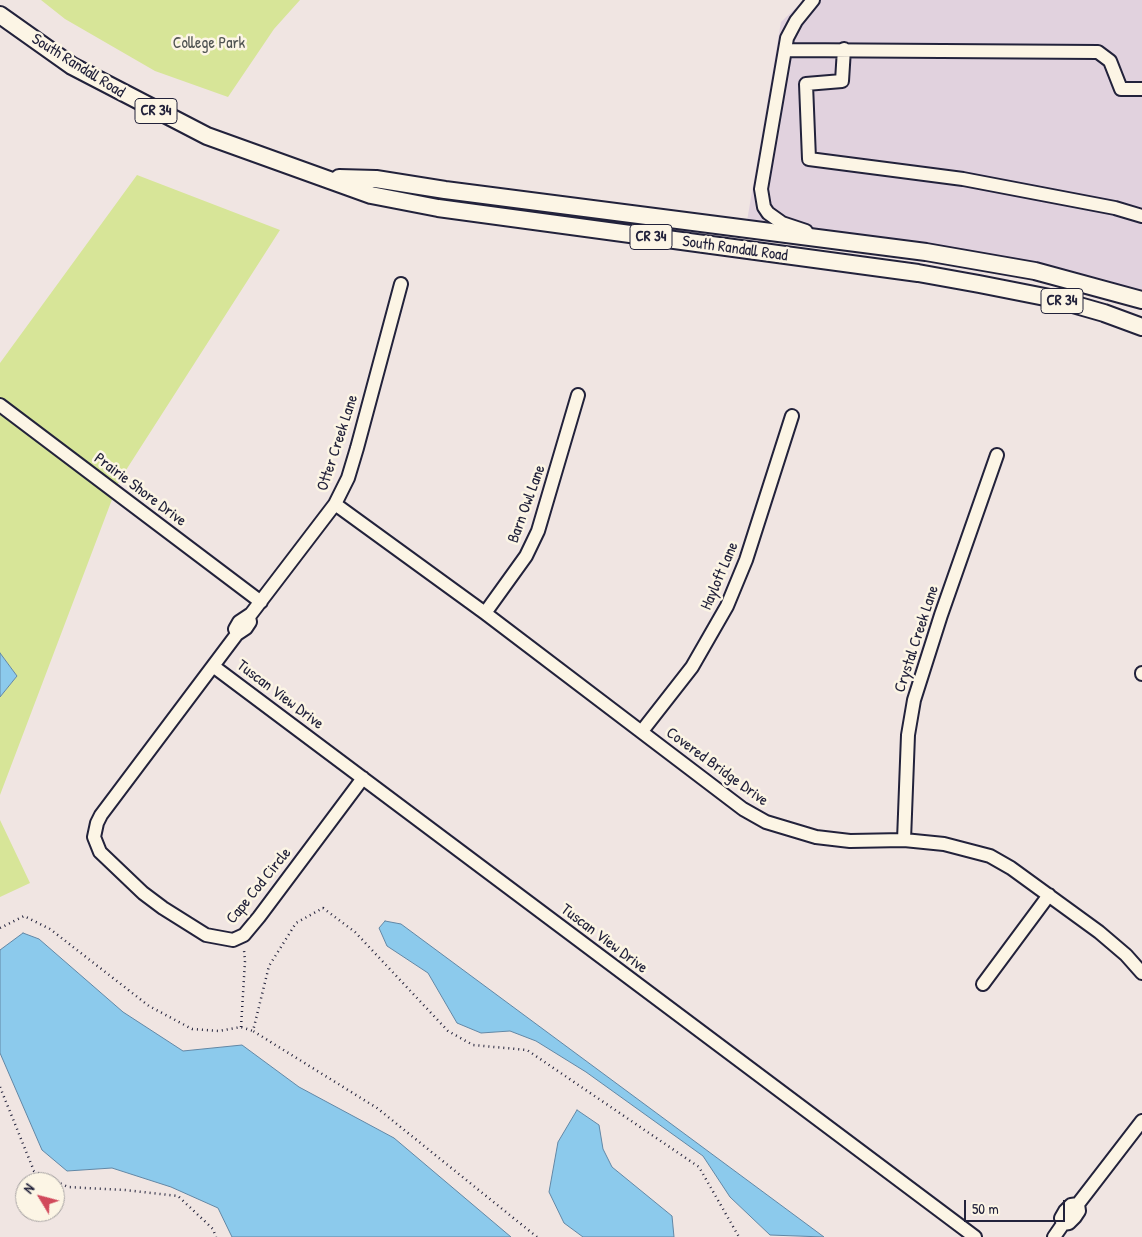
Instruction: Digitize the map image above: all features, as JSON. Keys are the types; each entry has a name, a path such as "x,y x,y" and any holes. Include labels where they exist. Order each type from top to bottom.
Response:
{"main road":[{"name":"South Randall Road","path":"0,15 72,66 191,128 262,156 327,177 371,195 438,208 979,284 1055,299 1104,313 1142,327"},
{"name":"South Randall Road","path":"327,177 376,178 445,190 852,242 1035,271 1142,300"}],"street":[{"path":"813,0 796,21 787,38 761,189 764,207 773,217 792,227 852,242"},
{"path":"844,49 842,80 806,84 809,159 964,179 1115,208 1142,216"},
{"path":"786,50 1098,52 1110,61 1121,89 1142,89"},
{"name":"Otter Creek Lane","path":"213,666 237,634 235,629 239,622 244,617 249,617 335,504 348,478 401,284"},
{"name":"Barn Owl Lane","path":"485,613 526,556 538,531 578,395"},
{"name":"Prairie Shore Drive","path":"0,405 261,602"},
{"name":"Hayloft Lane","path":"642,732 692,667 727,606 749,551 792,416"},
{"name":"Crystal Creek Lane","path":"904,840 908,735 914,700 996,455"},
{"name":"Covered Bridge Drive","path":"335,504 485,613 743,809 766,822 816,837 850,840 904,840 944,844 990,856 1011,868 1100,932 1126,955 1142,973"},
{"name":"Cape Cod Circle","path":"213,666 101,815 95,830 96,845 100,852 149,898 206,935 233,940 244,935 363,778"},
{"name":"Tuscan View Drive","path":"213,666 975,1237"},
{"path":"983,984 1049,895"},
{"path":"1054,1237 1063,1224 1061,1218 1066,1211 1071,1205 1078,1204 1142,1121"}],"path":[{"path":"253,1030 268,966 296,923 323,908 355,932 448,1031 473,1045 527,1050 699,1166 739,1237"},
{"path":"0,928 24,916 50,929 149,1006 192,1029 219,1031 241,1027 253,1030 376,1108 537,1237"},
{"path":"241,1027 245,970 244,950"},
{"path":"0,1087 34,1170 68,1187 124,1190 178,1196 213,1229 216,1237"}],"shaded area":[{"path":"804,0 1142,0 1142,293 1107,280 1007,257 747,221 781,22"}],"green space":[{"name":"College Park","path":"41,0 300,0 274,29 228,97 155,71 65,19"},
{"path":"137,175 280,230 119,481 0,795 0,697 17,676 0,653 0,363"},
{"path":"0,820 30,883 0,897"}],"water":[{"path":"0,653 17,676 0,697"},
{"path":"385,921 401,924 824,1237 770,1235 730,1197 703,1156 586,1072 536,1041 510,1031 481,1033 457,1023 428,973 387,946 379,928"},
{"path":"23,933 39,939 123,1012 183,1051 242,1045 299,1087 394,1138 511,1237 232,1237 218,1208 171,1187 112,1168 67,1171 42,1150 0,1053 0,950"},
{"path":"577,1110 599,1125 603,1149 612,1167 672,1216 674,1237 583,1237 564,1223 549,1192 558,1142"}]}
